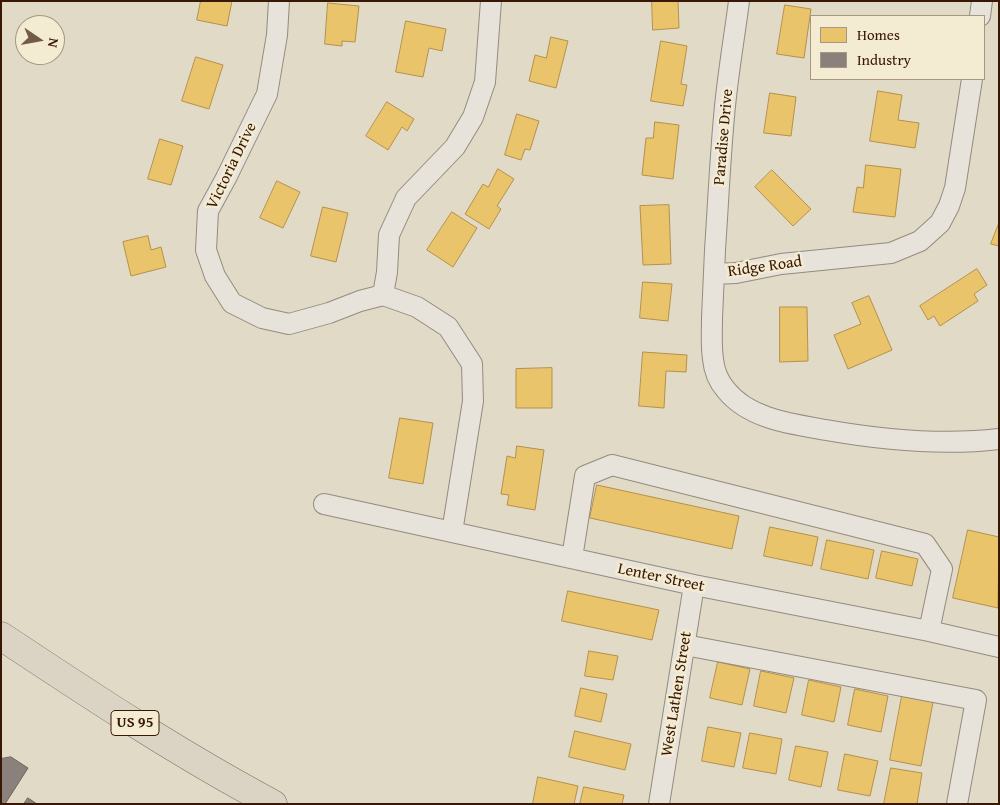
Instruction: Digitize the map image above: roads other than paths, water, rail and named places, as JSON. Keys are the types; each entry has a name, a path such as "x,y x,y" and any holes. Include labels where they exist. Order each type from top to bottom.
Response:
{"highway":[{"name":"US 95","path":"1,636 94,697 273,804"}],"street":[{"name":"Victoria Drive","path":"279,1 277,35 267,94 208,211 206,250 215,276 232,303 262,318 289,324 383,295"},
{"path":"452,532 473,402 472,364 448,328 417,308 383,295 387,272 389,235 406,198 455,147 473,117 485,82 491,1"},
{"name":"Paradise Drive","path":"714,274 724,116 740,1"},
{"path":"980,15 982,1"},
{"name":"Ridge Road","path":"972,80 955,188 949,206 940,223 920,241 891,253 781,264 736,273 714,274 713,359 718,377 734,399 760,414 791,424 868,437 931,442 999,439"},
{"path":"572,558 585,476 612,465 925,544 942,569 929,631"},
{"name":"Lenter Street","path":"324,504 694,585 929,631 999,647"},
{"name":"West Lathen Street","path":"660,804 694,585"},
{"path":"685,645 976,700 957,804"}]}
